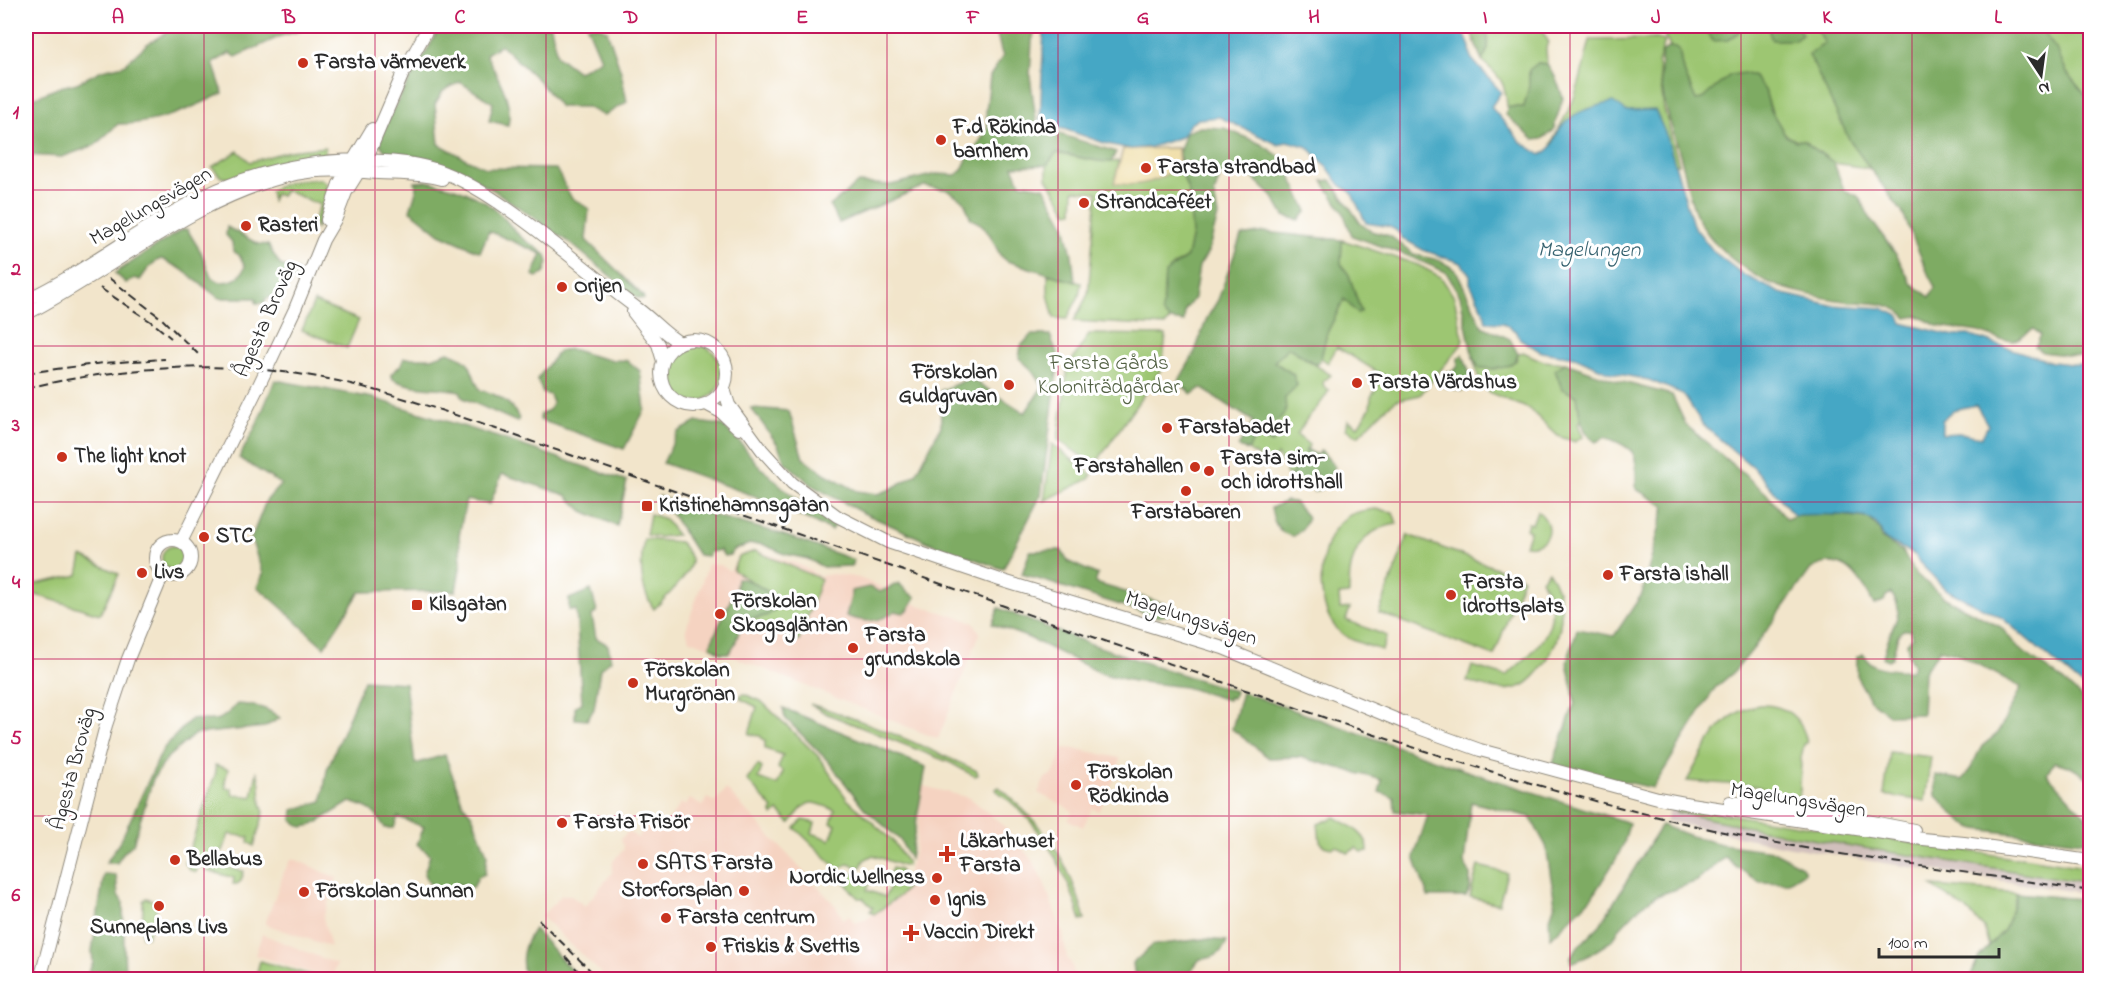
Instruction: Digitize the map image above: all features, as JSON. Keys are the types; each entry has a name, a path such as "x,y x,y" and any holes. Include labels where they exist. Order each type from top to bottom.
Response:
{"main road":[{"name":"Ågesta Broväg","path":"181,542 232,442 295,309 356,165 429,26"},
{"name":"Magelungsvägen","path":"26,300 67,278 171,213 219,189 287,166 329,161 356,165"},
{"name":"Magelungsvägen","path":"26,314 96,274 177,223 215,203 258,185 298,173 356,165 418,165 444,173 478,189 559,247 640,310 667,335 680,343"},
{"name":"Magelungsvägen","path":"624,299 658,344 663,361"},
{"path":"695,340 709,343 718,350 727,367 724,389 715,399 706,404 684,405 673,399 663,386 661,374 663,361 669,351 680,343 695,340"},
{"name":"Magelungsvägen","path":"724,389 729,405 762,450"},
{"name":"Magelungsvägen","path":"706,404 721,412 807,495 837,516 888,542 999,580 1223,648 1284,671 1405,723 1480,750 1658,798 1690,804 1809,816 1923,839 2091,861"},
{"path":"173,540 181,542 187,546 191,554 189,568 177,576 163,574 154,561 155,553 165,542 173,540"},
{"name":"Ågesta Broväg","path":"40,980 106,725 128,659 163,574"}],"shaded area":[{"name":"Farsta grundskola","path":"755,550 800,565 819,576 834,574 859,578 882,587 896,598 973,622 980,633 938,739 689,639 686,629 708,564 720,565 730,571 738,556"},
{"name":"Förskolan Rödkinda","path":"1064,748 1120,758 1119,769 1099,811 1092,808 1083,827 1068,820 1073,811 1038,793 1045,778 1054,773"},
{"name":"Farsta centrum","path":"923,786 970,798 1002,824 1032,860 1043,880 1063,933 1067,958 1072,965 1075,979 607,979 541,916 562,895 570,895 585,906 612,873 613,861 624,849 621,839 628,831 638,838 643,828 652,821 664,827 681,803 685,806 690,799 702,806 707,798 715,802 726,789 836,906 843,919 849,915 855,923 864,920 902,894 915,849"},
{"path":"1671,808 1677,812 1788,835 2090,883 2090,894 1780,845 1666,821"},
{"name":"Förskolan Sunnan","path":"292,858 337,878 323,918 331,947 265,924 285,870"},
{"name":"Förskolan Sunnan","path":"262,934 337,964 331,979 255,955"}],"green space":[{"path":"177,26 317,26 281,36 236,57 230,53 213,63 223,93 198,105 159,119 118,124 95,145 62,157 26,155 26,101 60,87 77,83 102,70 124,65 147,44"},
{"path":"441,26 551,26 557,56 578,72 601,59 587,26 597,26 607,30 621,72 627,102 604,116 587,107 560,107 539,81 501,45 486,54 506,98 508,125 489,121 493,103 460,82 443,91 435,104 439,144 486,168 556,169 571,197 589,209 586,240 644,299 637,298 569,242 495,191 464,174 419,157 386,152 378,142 389,116"},
{"path":"992,26 1036,26 1032,41 1030,76 1037,127 1116,152 1111,162 1056,153 1047,165 1013,166 1020,183 1044,187 1065,225 1075,282 1007,261 1000,255 990,235 981,224 971,219 964,201 948,190 924,186 839,223 830,206 858,183 891,185 936,174 956,175 962,170 988,128 986,112 990,76 1003,56"},
{"path":"1469,26 1487,26 1488,49 1482,61"},
{"path":"1487,26 1539,26 1548,41 1547,64 1538,63 1529,70 1529,86 1524,107 1507,107 1501,81 1482,61 1488,49"},
{"path":"1660,26 1814,26 1825,43 1819,46 1850,141 1872,169 1834,163 1803,140 1795,140 1788,136 1777,122 1765,90 1696,100 1682,67 1679,49 1670,47"},
{"path":"1703,26 1737,26 1739,32 1728,40 1713,41"},
{"path":"1767,26 1797,26 1802,35 1795,40 1772,40"},
{"path":"1814,26 2039,26 2058,52 2067,73 2087,97 2090,105 2090,358 2042,352 2035,347 2041,335 2033,329 2014,341 1999,339 1979,332 1938,326 1918,316 1907,318 1896,309 1882,304 1852,302 1786,289 1750,272 1723,251 1709,235 1692,203 1663,92 1662,52 1670,47 1679,49 1682,67 1696,100 1702,99 1730,75 1744,73 1754,77 1765,90 1770,109 1786,136 1796,141 1802,140 1834,163 1844,190 1858,196 1872,221 1897,256 1911,283 1930,297 1935,287 1902,212 1850,141 1809,55 1825,43"},
{"path":"2039,26 2085,26 2090,32 2090,105 2087,97 2067,73 2058,52"},
{"path":"1657,39 1665,41 1658,63 1664,109 1679,164 1579,145 1551,144 1573,101 1590,40"},
{"path":"1538,63 1547,64 1556,78 1563,98 1553,131 1542,139 1534,140 1506,115 1507,107 1524,107 1529,86 1529,70"},
{"path":"1200,127 1224,128 1261,144 1282,158 1307,211 1299,220 1284,216 1273,197 1251,176 1221,174 1214,194 1218,216 1208,252 1199,266 1194,298 1185,310 1184,322 1170,320 1162,313 1165,273 1187,257 1192,234 1189,193 1181,170 1180,150 1186,132"},
{"path":"325,147 325,156 261,168 233,179 221,177 212,167 238,151 250,162 288,151"},
{"path":"1178,148 1181,170 1189,193 1192,234 1187,257 1173,266 1162,313 1170,320 1165,326 1074,321 1088,294 1097,192 1074,190 1073,211 1068,212 1047,178 1047,165 1056,153 1095,161 1119,161 1115,182 1179,163"},
{"path":"321,179 327,184 328,190 316,229 313,222 320,205 285,190 281,196 275,194 272,201 270,192 280,185 301,180"},
{"path":"1331,180 1361,224 1371,231 1390,236 1415,255 1439,260 1456,270 1482,326 1510,339 1518,354 1516,360 1502,368 1479,368 1473,358 1460,296 1446,272 1352,236 1343,212 1323,181"},
{"path":"426,181 466,192 493,208 520,236 546,255 548,263 544,274 536,277 533,275 542,254 489,231 480,252 440,234 410,210 417,188 415,182"},
{"path":"227,227 258,244 268,245 280,265 298,271 285,289 265,299 265,303 256,303 256,298 219,298 181,269 162,259 152,264 140,280 135,278 126,283 115,273 181,230 187,229 201,252 211,277 220,282 232,280 241,274 245,266 239,255 233,251 232,242 226,235"},
{"path":"1265,232 1342,240 1341,264 1349,275 1361,312 1357,313 1344,299 1327,333 1317,365 1288,347 1274,362 1293,374 1297,385 1285,398 1286,411 1278,421 1270,424 1273,443 1260,437 1253,441 1248,450 1238,447 1253,421 1201,388 1192,394 1178,382 1194,354 1207,318 1218,300 1241,236"},
{"path":"1342,240 1418,265 1441,277 1454,297 1463,338 1462,344 1420,395 1397,400 1358,436 1346,429 1348,420 1358,426 1370,408 1371,397 1384,376 1337,347 1328,363 1321,358 1327,333 1345,298 1357,313 1361,311 1349,275 1341,264"},
{"path":"1048,274 1081,283 1079,296 1067,319 1054,318 1048,294"},
{"path":"314,302 359,320 347,348 302,330"},
{"name":"Farsta Gårds Koloniträdgårdar","path":"1089,334 1166,335 1162,368 1095,465 1058,440 1068,367"},
{"path":"1031,335 1050,335 1059,358 1041,495 1003,569 935,545 861,512 813,486 785,462 778,445 751,408 789,411 803,458 857,491 878,494 916,474 941,426 940,391 970,378 1025,413 1043,386 1032,370 1019,358 1021,346"},
{"path":"693,344 709,349 717,357 722,373 717,389 709,397 693,402 677,397 669,389 664,373 669,357 677,349"},
{"path":"1288,347 1331,375 1323,382 1324,387 1329,390 1327,394 1297,435 1309,445 1305,457 1290,476 1286,473 1287,469 1277,455 1273,462 1266,462 1248,450 1253,441 1260,437 1272,443 1274,438 1270,424 1274,421 1285,398 1297,385 1293,374 1274,362"},
{"path":"570,349 605,359 626,360 640,371 645,409 624,449 540,420 540,415 549,410 553,403 550,395 543,393 537,379 559,351"},
{"path":"448,352 467,362 480,390 498,396 508,403 519,419 517,422 463,398 460,391 409,385 393,379 391,374 401,365 404,358 432,358"},
{"path":"1523,352 1543,361 1565,363 1555,370 1562,389 1577,396 1580,419 1578,424 1583,437 1575,442 1558,436 1529,409 1488,392 1479,379 1473,358 1479,368 1495,369 1516,361 1518,354"},
{"path":"1463,354 1474,387 1462,391 1443,386 1440,378 1445,372 1455,370 1458,358"},
{"path":"1565,363 1615,380 1672,395 1686,425 1766,493 1787,519 1805,514 1869,518 1880,531 1881,538 1902,551 1917,575 1945,598 2001,627 2018,648 2060,678 2090,705 2090,779 2069,766 2054,762 2047,774 2090,821 2090,843 1976,829 1963,823 1936,796 1935,775 1962,780 1971,768 1981,747 1998,733 2021,687 1956,653 1940,649 1924,672 1922,714 1889,715 1870,700 1857,677 1857,657 1863,654 1881,668 1911,670 1914,665 1907,643 1912,637 1910,630 1903,630 1898,636 1892,658 1888,660 1883,658 1898,613 1895,599 1891,593 1884,601 1874,605 1857,577 1842,565 1833,563 1811,569 1753,649 1734,672 1715,688 1653,788 1552,766 1575,702 1567,662 1577,629 1614,636 1642,594 1665,506 1636,489 1635,461 1630,450 1605,437 1596,442 1587,433 1582,422 1577,396 1562,389 1555,370"},
{"path":"275,380 373,398 627,481 617,526 583,511 566,495 502,474 490,504 466,500 459,536 461,563 456,591 360,592 324,647 257,587 263,574 251,539 266,501 281,484 239,458 257,424"},
{"path":"696,422 721,425 739,441 758,465 788,492 835,526 831,530 768,501 663,463 678,432"},
{"path":"1052,444 1092,475 1089,479 1044,501"},
{"path":"1306,449 1317,455 1321,450 1335,467 1325,482 1325,487 1314,492 1311,486 1317,477 1314,472 1302,483 1290,476 1300,464 1300,459 1305,457"},
{"path":"659,496 697,511 778,533 854,560 852,566 823,567 808,559 785,554 762,544 750,544 734,550 730,555 724,556 720,550 710,552 708,556 698,555 671,513 657,506"},
{"path":"1286,501 1294,502 1308,518 1303,528 1294,536 1281,530 1275,523 1272,513 1271,508"},
{"path":"1375,509 1393,512 1397,524 1384,527 1364,540 1353,558 1349,594 1339,595 1340,609 1350,608 1346,620 1387,636 1382,650 1354,641 1339,631 1325,606 1321,574 1323,558 1335,529 1351,515"},
{"path":"1537,511 1547,522 1547,534 1540,543 1525,545 1530,531 1526,529 1528,523 1532,524"},
{"path":"650,514 665,519 677,535 659,537 646,535"},
{"name":"Farsta idrottsplats","path":"1408,535 1523,578 1494,656 1379,613"},
{"path":"644,539 680,542 691,559 691,565 683,578 654,609 643,584"},
{"path":"174,546 179,547 185,553 185,563 179,569 174,570 169,569 163,563 162,558 163,553 169,547"},
{"path":"1061,550 1069,562 1098,575 1095,583 1176,607 1176,613 1158,617 1022,574 1030,551"},
{"path":"755,551 821,579 799,641 747,620 766,616 780,602 770,593 733,570 738,557"},
{"path":"82,556 119,574 100,614 26,592 26,586 78,575"},
{"path":"1548,571 1559,594 1561,617 1556,641 1540,670 1532,679 1515,688 1494,689 1467,681 1472,666 1506,676 1538,645 1546,634 1552,609 1549,595 1541,580"},
{"path":"737,578 754,583 781,602 771,613 742,622 735,644 729,653 720,653 710,645 736,588"},
{"path":"899,583 907,592 916,597 908,610 903,613 895,611 872,621 846,616 851,591 869,587 880,592"},
{"path":"591,590 597,611 592,616 596,638 608,645 611,660 600,669 594,709 587,720 575,719 575,706 582,703 576,610 569,610 569,599"},
{"path":"999,608 1116,653 1235,691 1233,698 1229,697 1228,700 1185,687 1133,681 1103,674 1029,638 992,624"},
{"path":"364,680 405,683 415,764 445,755 463,804 472,815 487,854 485,874 478,877 473,888 459,884 448,892 436,889 430,884 424,874 430,855 417,844 424,827 398,817 394,828 385,828 371,810 350,802 313,825 302,827 292,820 293,810 322,801 327,770"},
{"path":"1242,692 1464,770 1629,823 1624,843 1592,897 1551,938 1549,921 1555,904 1546,846 1530,817 1471,802 1464,863 1470,873 1470,889 1466,897 1428,897 1414,857 1428,815 1395,811 1394,797 1379,792 1382,780 1300,757 1269,758 1232,729"},
{"path":"744,694 761,701 818,756 847,799 893,841 907,865 903,866 873,855 864,860 861,867 848,864 839,870 795,828 803,820 815,823 812,833 830,840 836,825 831,823 835,810 809,803 790,823 778,811 773,815 771,812 773,809 747,780 758,765 762,768 758,778 777,785 783,772 778,768 783,755 765,749 765,741 760,736 749,734 757,707 741,699 740,696"},
{"path":"237,704 260,707 280,718 265,727 195,734 168,757 153,779 133,844 123,853 117,863 106,863 121,840 163,749 191,719 217,720"},
{"path":"810,704 853,718 915,743 977,771 978,775 974,776 951,763 825,713"},
{"path":"1759,705 1785,710 1797,720 1805,734 1807,743 1804,744 1801,758 1799,796 1786,796 1755,786 1687,781 1707,744 1723,724 1745,709"},
{"path":"783,708 926,767 910,859 900,840 864,808 828,761 785,718"},
{"path":"1890,752 1931,757 1925,801 1884,795"},
{"path":"215,765 228,769 226,788 232,789 232,794 252,797 257,772 260,782 264,812 254,846 248,842 249,837 229,834 223,851 218,851 214,865 244,871 241,881 237,884 233,884 234,878 206,870 199,865 196,872 190,870 185,863 216,772"},
{"path":"999,787 1030,816 1063,861 1085,919 1081,920 1068,883 1050,848 1027,817 997,791"},
{"path":"1673,806 2090,868 2090,883 1788,835 1676,812 1677,810 1671,808"},
{"path":"1335,817 1361,835 1368,851 1362,852 1356,848 1348,853 1337,846 1331,848 1324,846 1320,841 1318,824"},
{"path":"1661,825 1721,844 1773,851 1802,866 1805,872 1787,883 1760,882 1725,857 1697,881 1654,897 1638,909 1619,929 1613,940 1586,957 1571,963 1570,958 1600,925"},
{"path":"1478,866 1507,873 1499,904 1470,897"},
{"path":"892,868 900,870 907,887 902,894 874,914 870,911 873,908 863,898 858,898 841,878 849,872 871,880 867,890 885,897 891,884 886,882"},
{"path":"104,874 116,875 118,895 123,903 125,979 85,979 93,963 92,951"},
{"path":"1932,886 2017,893 2005,929 1989,947 1984,928 1968,911"},
{"path":"2017,893 2090,900 2090,979 1969,979 1979,957 2005,929"},
{"path":"146,898 159,902 147,937 142,936 143,901"},
{"path":"534,929 579,979 525,979 523,953"},
{"path":"1204,939 1227,941 1217,955 1200,959 1184,979 1135,979 1133,963 1153,945"},
{"path":"260,961 325,979 255,979"}],"sand":[{"name":"Farsta strandbad","path":"1178,148 1179,163 1166,175 1141,184 1114,183 1123,149"}],"water":[{"name":"Magelungen","path":"1044,26 1461,26 1470,47 1471,58 1501,92 1491,107 1521,142 1541,155 1550,149 1559,130 1567,121 1586,110 1613,102 1626,111 1655,110 1667,137 1693,225 1714,252 1744,275 1780,293 1831,305 1882,308 1899,316 1902,323 1955,336 1968,335 2052,362 2090,366 2090,692 2002,618 1945,589 1915,555 1883,538 1879,527 1870,519 1845,515 1794,515 1755,469 1703,425 1683,394 1649,380 1608,372 1575,357 1541,352 1519,338 1517,332 1503,323 1486,322 1484,312 1470,283 1470,275 1461,263 1423,250 1402,238 1392,228 1366,223 1351,192 1340,185 1308,147 1288,141 1279,145 1219,117 1198,119 1190,124 1181,137 1151,147 1131,149 1107,144 1064,129 1040,125","holes":["1976,405 1988,425 1982,437 1959,433 1942,434 1942,420 1953,410"]}],"railway":[{"path":"109,278 161,318 198,354"},
{"path":"100,288 153,323 171,338"},
{"path":"26,373 103,363 165,359"},
{"path":"26,388 104,374 221,367 299,374 338,381 476,422 1366,732 1517,779 1669,820 1772,842 2090,891"},
{"path":"539,920 600,980"},
{"path":"566,957 586,980"}],"place":[{"name":"Farsta värmeverk","path":"303,63"},
{"name":"F.d Rökinda barnhem","path":"941,140"},
{"name":"Farsta strandbad","path":"1146,168"},
{"name":"Strandcaféet","path":"1084,203"},
{"name":"Rasteri","path":"246,226"},
{"name":"Orijen","path":"562,287"},
{"name":"Farsta Värdshus","path":"1357,383"},
{"name":"Förskolan Guldgruvan","path":"1009,385"},
{"name":"Farstabadet","path":"1167,428"},
{"name":"The light knot","path":"62,457"},
{"name":"Farstahallen","path":"1195,467"},
{"name":"Farsta sim- och idrottshall","path":"1209,471"},
{"name":"Farstabaren","path":"1186,491"},
{"name":"Kristinehamnsgatan","path":"647,506"},
{"name":"STC","path":"204,537"},
{"name":"Livs","path":"142,573"},
{"name":"Farsta ishall","path":"1608,575"},
{"name":"Farsta idrottsplats","path":"1451,595"},
{"name":"Kilsgatan","path":"417,605"},
{"name":"Förskolan Skogsgläntan","path":"720,614"},
{"name":"Farsta grundskola","path":"853,648"},
{"name":"Förskolan Murgrönan","path":"633,683"},
{"name":"Förskolan Rödkinda","path":"1076,785"},
{"name":"Farsta Frisör","path":"562,823"},
{"name":"Läkarhuset Farsta","path":"947,854"},
{"name":"Bellabus","path":"175,860"},
{"name":"SATS Farsta","path":"643,864"},
{"name":"Nordic Wellness","path":"937,878"},
{"name":"Storforsplan","path":"744,891"},
{"name":"Förskolan Sunnan","path":"304,892"},
{"name":"Ignis","path":"935,900"},
{"name":"Sunneplans Livs","path":"159,906"},
{"name":"Farsta centrum","path":"666,918"},
{"name":"Vaccin Direkt","path":"911,933"},
{"name":"Friskis & Svettis","path":"711,947"}]}
